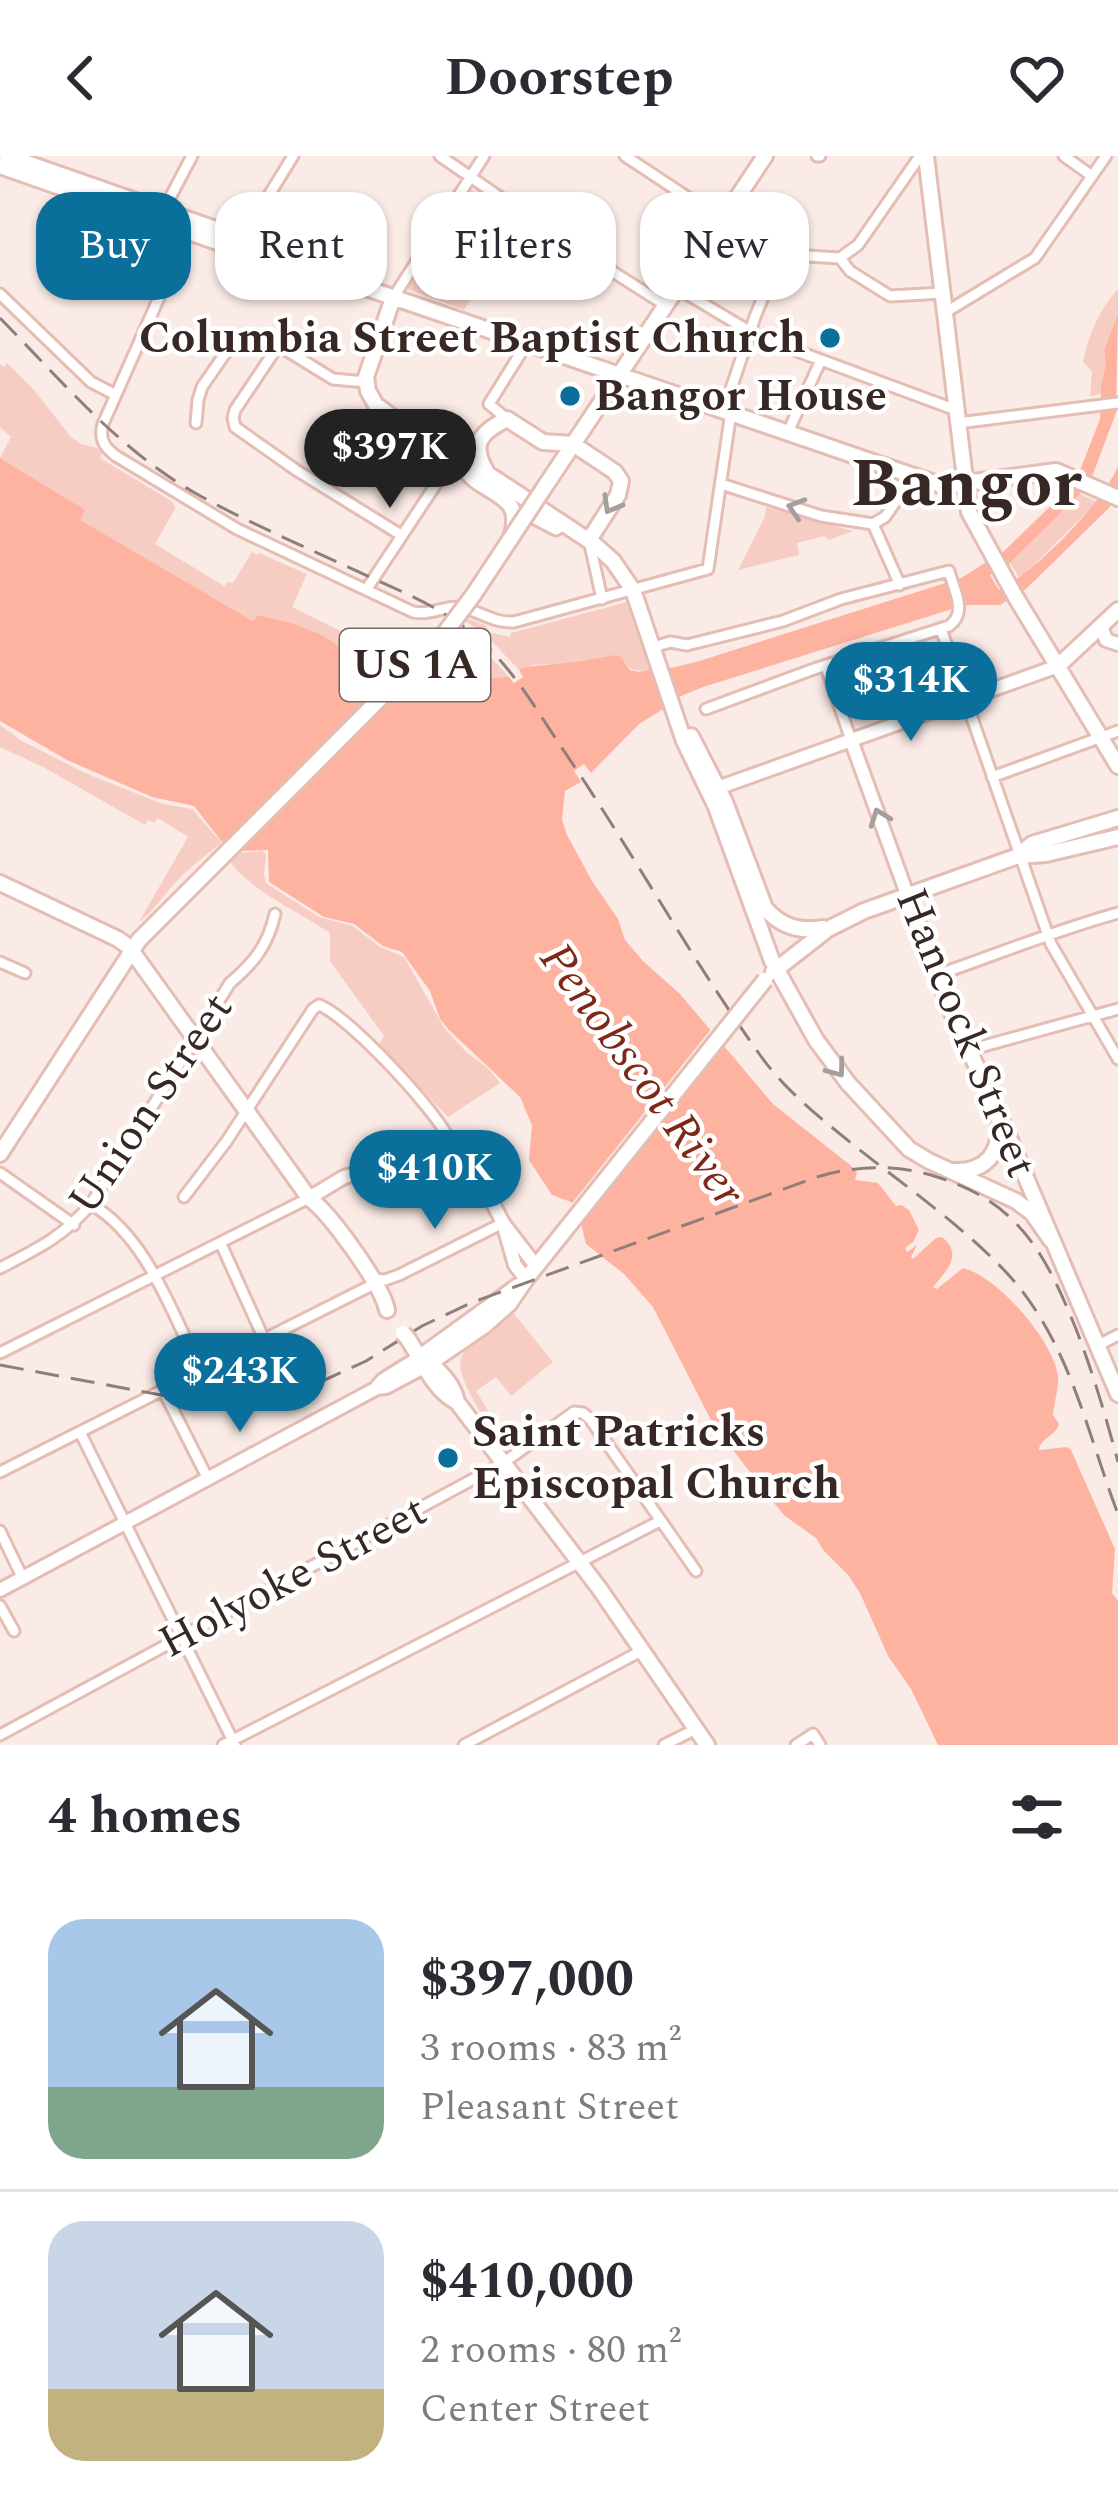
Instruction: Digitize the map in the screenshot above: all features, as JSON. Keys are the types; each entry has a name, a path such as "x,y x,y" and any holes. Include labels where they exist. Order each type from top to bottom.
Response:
{"main road":[{"path":"7,156 109,192"},
{"path":"741,192 765,156"},
{"path":"923,156 971,516 1118,766"},
{"path":"0,166 81,192"},
{"path":"387,296 945,486 1052,471 1113,496"},
{"path":"393,298 370,362 366,382 371,398 383,412 489,482 512,509 515,521 510,539"},
{"path":"573,444 669,300"},
{"path":"489,482 478,444 489,429 507,419 543,442 573,444 621,481 617,497 589,540"},
{"path":"543,442 552,475"},
{"name":"US 1A","path":"0,1154 142,936 437,642 573,444"},
{"path":"489,482 538,497 609,556 633,590 672,700 768,912 784,925 799,929 834,925"},
{"path":"1058,665 1118,610"},
{"path":"713,790 771,974 816,1040 856,1093 909,1149 1022,1205 1052,1240"},
{"path":"1018,856 1032,844 1118,818"},
{"path":"425,1362 462,1342 509,1304 771,974 834,925 1018,856 1118,837"},
{"path":"0,883 118,939 131,950 316,1214 580,1563 707,1745"},
{"name":"Hancock Street","path":"907,895 968,1050 1118,1394"},
{"path":"949,1170 975,1169 992,1157 999,1138 996,1109"},
{"path":"425,1362 531,1273"},
{"path":"455,1396 454,1363 462,1342"}],"street":[{"path":"173,192 192,156"},
{"path":"271,192 293,156"},
{"path":"440,156 665,305"},
{"path":"393,298 484,156"},
{"path":"625,156 680,192"},
{"path":"809,256 840,258 857,245 923,156"},
{"path":"1064,156 1091,176"},
{"path":"946,312 1035,258 1106,156"},
{"path":"840,258 850,271 890,296 943,293"},
{"path":"0,294 92,382 116,395"},
{"path":"158,300 102,427 102,440 116,456 210,514 416,613 455,607 511,622 708,569 728,411 763,300"},
{"path":"697,300 751,333 957,417 1117,403"},
{"path":"196,423 201,390 234,342 247,335 257,334 333,379 366,382"},
{"path":"507,419 489,404 526,343"},
{"path":"278,346 235,410 237,429 400,535"},
{"path":"788,432 821,360"},
{"path":"366,590 454,457"},
{"path":"721,484 821,516 873,524 885,517 913,476"},
{"path":"466,609 524,519 556,530 565,524"},
{"path":"873,524 900,585"},
{"path":"589,540 602,599"},
{"path":"654,646 688,645 949,572 959,617 941,629 706,709"},
{"path":"1101,625 1106,640 1118,644"},
{"path":"941,629 1047,934 1118,1059"},
{"path":"713,790 1058,665"},
{"name":"Hancock Street","path":"826,667 907,895"},
{"path":"992,777 1118,731"},
{"path":"937,975 1118,913"},
{"name":"Union Street","path":"0,1268 57,1239 91,1204 230,982 269,940 275,914"},
{"path":"0,962 25,973"},
{"path":"184,1196 319,1005 350,1026 399,1076 448,1139"},
{"path":"968,1050 1118,1009"},
{"path":"0,1353 344,1177 384,1166 431,1141 448,1139 467,1153 531,1273"},
{"path":"0,1173 74,1225"},
{"path":"91,1204 125,1230 154,1276 201,1371"},
{"path":"0,1472 370,1283 399,1275 503,1223"},
{"path":"220,1244 264,1340"},
{"path":"1096,1346 1118,1335"},
{"path":"0,1590 377,1388 382,1379 425,1362"},
{"path":"164,1390 208,1480"},
{"name":"Holyoke Street","path":"0,1735 503,1462 565,1416 580,1412 590,1418 660,1521"},
{"path":"80,1432 230,1743 660,1521 695,1571"},
{"path":"0,1532 23,1579"},
{"path":"0,1606 14,1631"},
{"path":"464,1745 643,1650"},
{"path":"664,1745 696,1729"},
{"path":"796,1745 813,1734 820,1745"}],"shaded area":[{"path":"1118,289 1118,314 1104,350 1101,394 1090,396 1092,371 1083,362 1085,352 1100,314"},
{"path":"437,300 470,300 464,310"},
{"path":"7,363 71,437 97,448 100,458 173,502 175,509 155,544 224,586 233,583 252,552 307,574 292,607 412,674 456,628 509,677 450,680 446,688 421,685 395,674 389,679 322,635 257,615 253,621 79,520 84,510 0,458 11,437 0,427 0,364"},
{"path":"1080,494 1097,502 1020,579 1010,563"},
{"path":"766,507 853,531 829,540 824,536 797,543 799,555 738,570"},
{"path":"627,602 652,669 633,670 614,655 519,670 487,636 455,614 487,626 487,632 510,637"},
{"path":"0,725 85,773 163,804 192,809 222,843 185,873 139,922 188,837 158,818 145,825 0,747"},
{"path":"262,851 266,883 319,917 353,926 380,947 404,957 445,1029 500,1083 448,1117 379,1045 384,1036 330,961 330,933 265,893 230,862 240,853"},
{"path":"512,1311 553,1362 511,1396 496,1377 476,1391 489,1412 483,1416 460,1364 470,1347"}],"water":[{"name":"Penobscot River","path":"1118,314 1116,413 1093,474 1080,494 1010,563 990,575 999,590 1066,536 1098,499 1118,466 1118,495 1026,589 1000,605 965,605 664,703 665,708 639,724 591,773 584,764 574,771 581,782 565,791 562,820 567,835 618,919 625,940 643,961 680,994 773,1104 850,1165 857,1172 855,1180 878,1183 896,1206 909,1210 919,1230 905,1248 907,1252 917,1245 913,1259 942,1237 952,1250 951,1263 933,1287 937,1289 963,1268 977,1273 1007,1296 1035,1328 1054,1361 1058,1381 1053,1415 1059,1424 1039,1450 1071,1450 1115,1549 1112,1593 1118,1601 1118,1745 938,1745 848,1575 816,1538 785,1516 713,1424 653,1307 624,1274 586,1244 571,1202 552,1195 529,1160 532,1125 520,1097 448,1029 430,991 402,952 383,946 354,924 324,917 269,882 268,850 240,851 221,841 194,806 152,797 67,760 0,721 0,458 85,510 80,520 253,621 257,615 322,635 409,687 446,688 449,680 501,677 514,683 523,677 519,670 525,667 614,655 630,670 654,672 961,578 1004,551 1068,489 1081,468 1100,419 1104,350"}],"pier":[{"path":"715,1024 728,1039 578,1229 569,1207"}],"railway":[{"path":"0,318 92,412 167,475 239,516 427,604 489,648 534,705 770,1068 826,1123 968,1236 1026,1297 1060,1355 1118,1514"},
{"path":"0,1365 177,1398 233,1400 282,1394 366,1361 422,1326 473,1302 817,1177 892,1168 965,1188 989,1201 1026,1235 1053,1278 1076,1329 1118,1462"}],"place":[{"name":"Columbia Street Baptist Church","path":"830,338"},
{"name":"Bangor House","path":"570,396"},
{"name":"Saint Patricks Episcopal Church","path":"448,1458"}],"district":[{"name":"Bangor","path":"966,484"}]}
